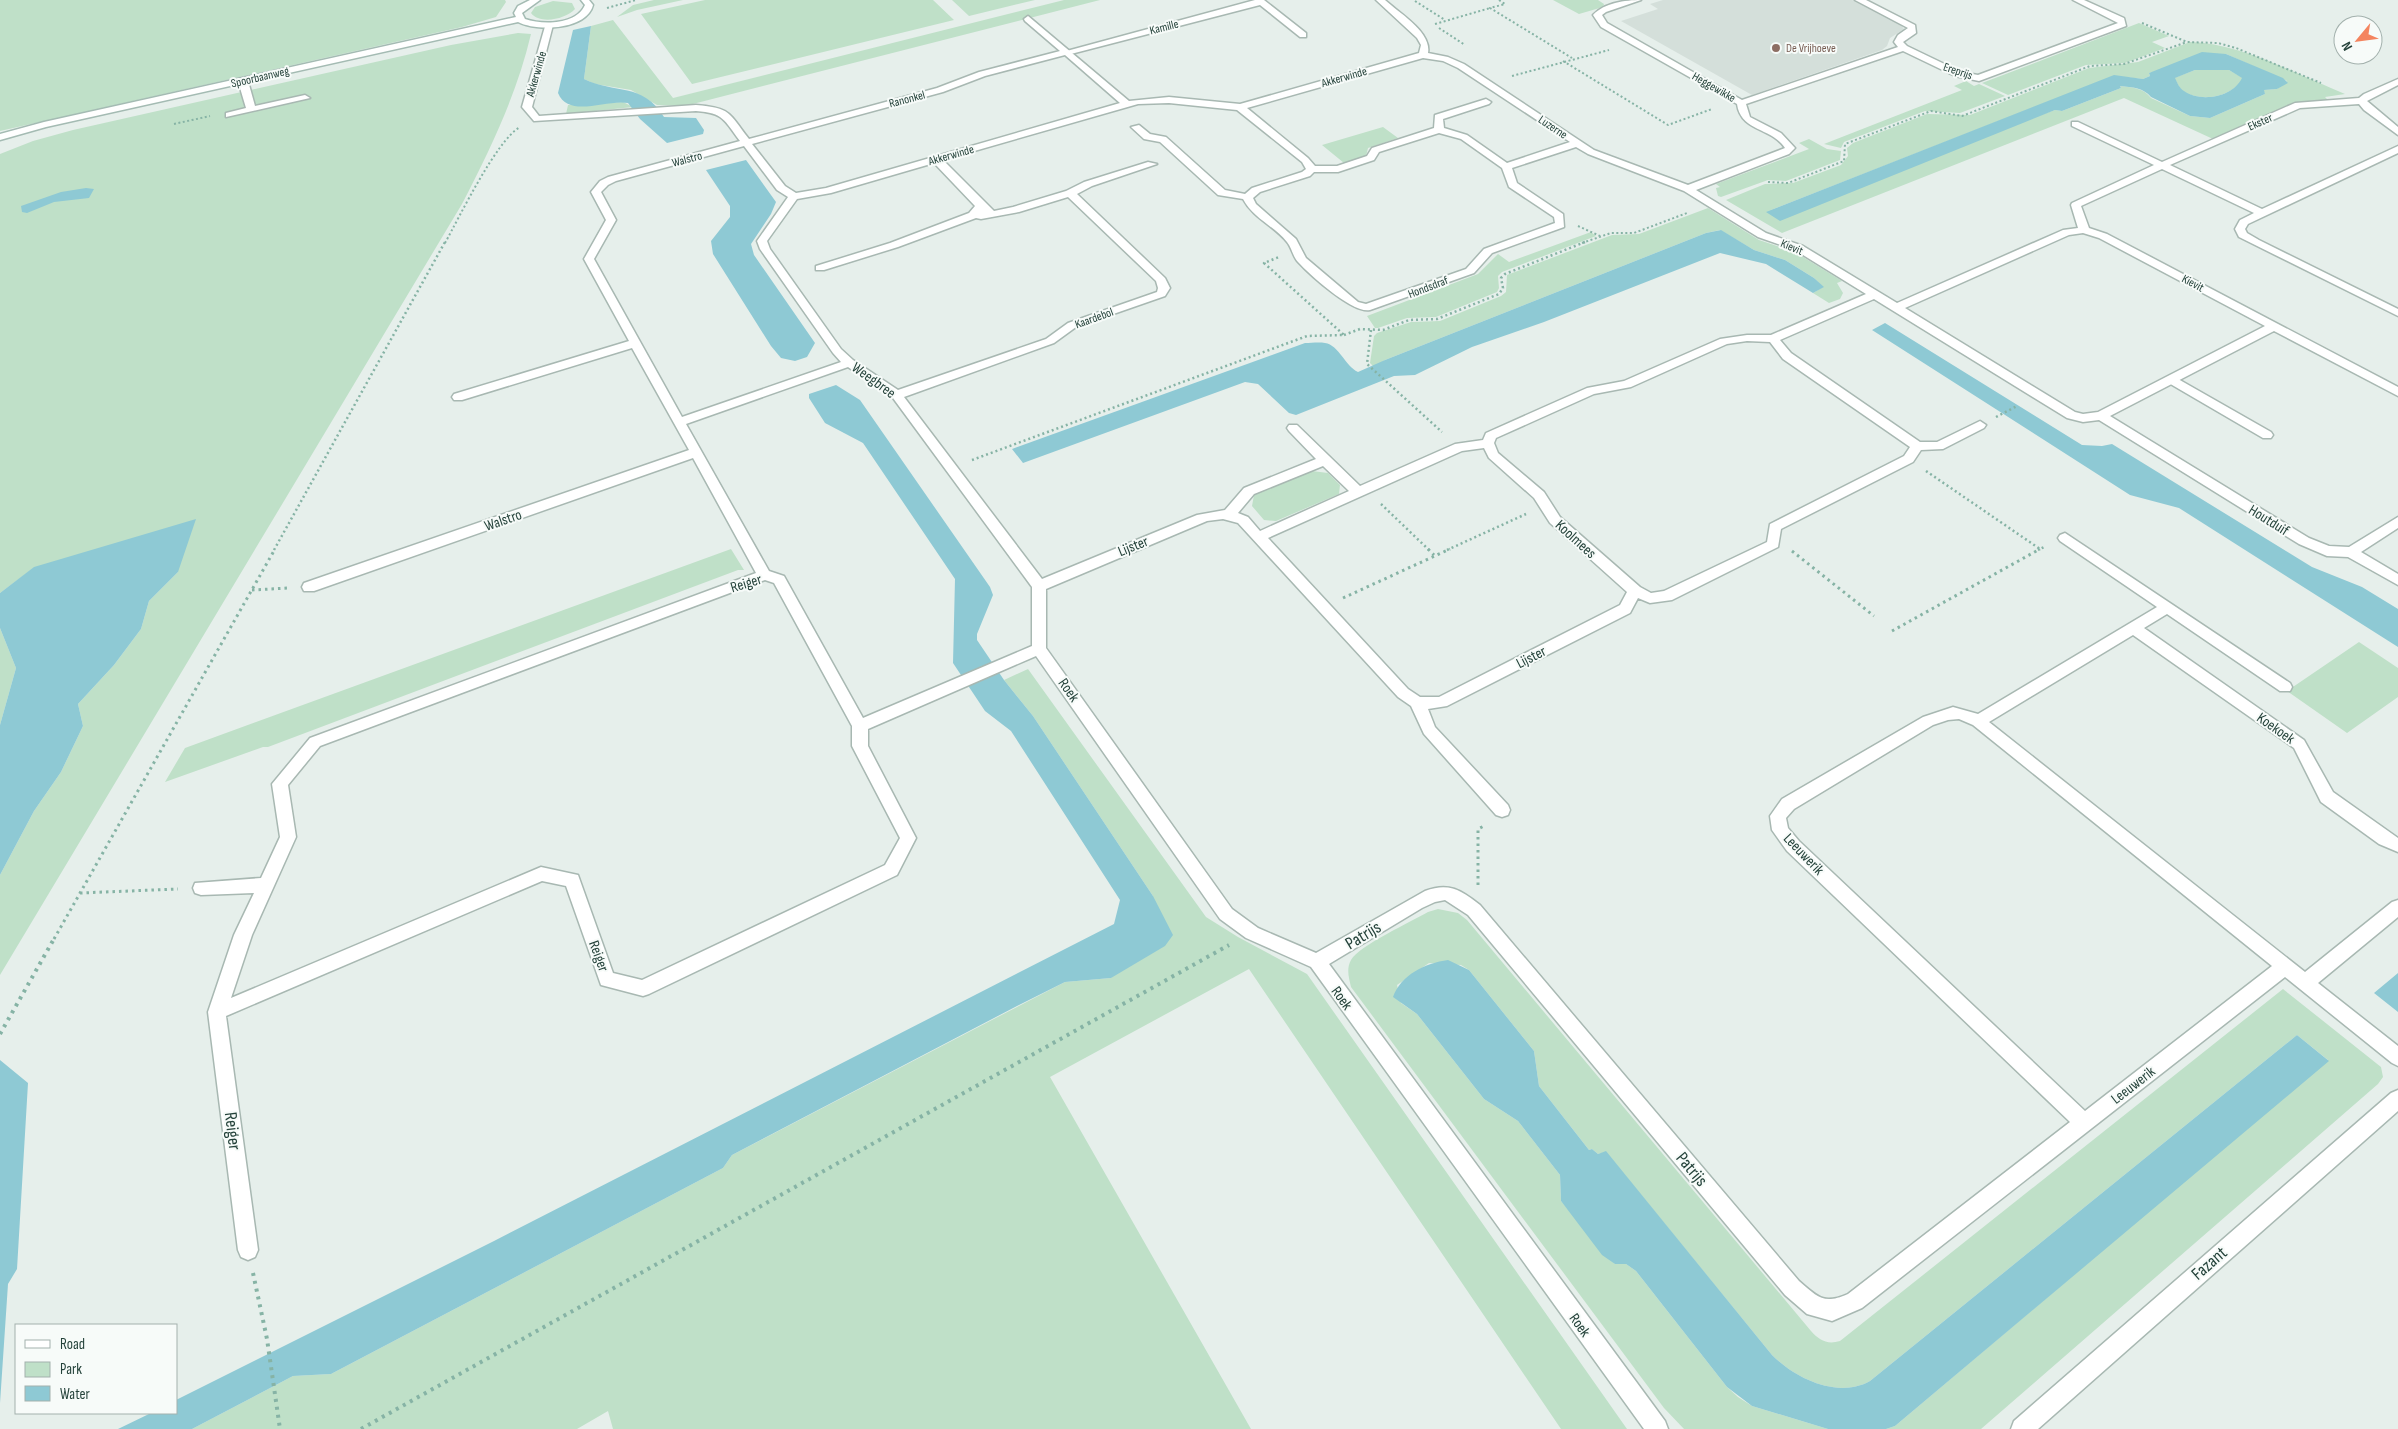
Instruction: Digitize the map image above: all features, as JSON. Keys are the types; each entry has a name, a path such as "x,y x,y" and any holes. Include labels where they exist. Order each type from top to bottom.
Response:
{"street":[{"path":"532,1 518,13 520,19 528,24 549,25 568,22 584,14 588,9 587,0"},
{"path":"1380,0 1420,37 1425,45 1423,55"},
{"name":"Heggewikke","path":"1637,0 1603,10 1597,15 1604,25 1739,102 1743,115 1747,119 1781,138 1790,148 1786,152 1688,189"},
{"path":"1739,102 1904,48 1898,42 1901,37 1913,31 1912,27 1859,0"},
{"path":"2077,0 2124,22"},
{"name":"Kamille","path":"1066,52 1260,1 1303,35"},
{"name":"Spoorbaanweg","path":"0,137 44,125 520,19"},
{"path":"1028,19 1127,104"},
{"name":"Ereprijs","path":"1904,48 1958,74 1979,78 2124,22"},
{"name":"Akkerwinde","path":"549,25 527,106 530,114 537,119 696,108 718,110 726,116 781,188 794,196 827,191 1127,104 1152,100 1240,107 1423,55"},
{"name":"Ranonkel","path":"747,143 940,90 982,74 1066,52"},
{"name":"Luzerne","path":"1423,55 1445,59 1461,66 1591,152 1688,189"},
{"path":"243,80 251,110"},
{"name":"Ekster","path":"2162,166 2298,105 2362,101 2367,96 2398,82"},
{"path":"229,115 305,98"},
{"path":"2362,101 2367,108 2398,132"},
{"path":"1136,127 1147,136 1163,139 1222,193 1247,197 1256,190 1306,174 1312,169 1338,169 1371,158 1376,150 1439,130 1438,117 1486,102"},
{"path":"1240,107 1305,160 1312,169"},
{"path":"2075,124 2262,213"},
{"name":"Hondsdraf","path":"1247,197 1252,206 1292,241 1302,260 1354,304 1366,308 1470,271 1488,251 1560,225 1558,216 1513,185 1506,167 1464,137 1439,130"},
{"name":"Walstro","path":"747,143 604,182 596,192 612,220 589,259 764,575"},
{"path":"1506,167 1578,143"},
{"path":"2398,149 2262,213 2244,222 2240,228 2243,235 2398,314"},
{"path":"2385,155 2398,161"},
{"path":"936,159 983,212"},
{"path":"820,268 894,245 983,212 1015,210 1152,164"},
{"path":"1895,308 2067,232 2084,230 2076,205 2162,166"},
{"name":"Kievit","path":"1688,189 1762,235 1799,248 2058,409 2083,418 2101,416 2274,326"},
{"name":"Kaardebol","path":"897,395 1050,341 1072,325 1161,294 1164,288 1161,280 1070,193"},
{"name":"Weegbree","path":"794,196 766,233 762,241 765,249 837,351 849,363 897,395 1038,586"},
{"name":"Kievit","path":"2084,230 2104,236 2398,392"},
{"path":"1258,537 1459,447 1488,443 1490,436 1583,395 1627,384 1724,342 1747,338 1774,340 1874,295"},
{"path":"1774,340 1787,356 1917,446 1939,446 1980,425"},
{"path":"458,398 636,343"},
{"path":"679,422 849,363"},
{"path":"2171,379 2267,435"},
{"name":"Houtduif","path":"2101,416 2314,547 2351,552 2398,580"},
{"path":"1293,428 1325,460 1362,491"},
{"name":"Koolmees","path":"1488,443 1493,455 1539,494 1555,520 1634,591 1650,598 1667,596 1773,544 1775,527 1909,459"},
{"path":"1909,459 1917,446"},
{"name":"Walstro","path":"309,587 696,452"},
{"path":"1325,460 1249,491 1230,513 1243,520 1403,693 1417,702 1429,730 1502,810"},
{"name":"Lijster","path":"1038,586 1202,518 1218,513 1230,513"},
{"path":"2351,552 2398,522"},
{"path":"2065,538 2286,687"},
{"name":"Reiger","path":"217,1012 541,874 572,880 607,978 643,988 891,870 908,838 860,746 860,726 779,579 764,575 315,742 280,784 288,837 243,934 217,1012 248,1250"},
{"path":"860,726 1039,649 1038,586"},
{"name":"Lijster","path":"1417,702 1432,704 1442,702 1624,609 1634,591"},
{"path":"1978,721 2168,607"},
{"name":"Koekoek","path":"2133,628 2299,744 2327,797 2385,839 2398,845"},
{"name":"Roek","path":"1039,649 1226,914 1252,933 1317,962 1657,1429"},
{"name":"Leeuwerik","path":"2285,966 2084,1123 1793,846 1780,830 1778,816 1788,804 1928,721 1947,713 1961,711 1978,721 2285,966 2398,1057"},
{"path":"201,888 266,885"},
{"name":"Patrijs","path":"1317,962 1419,902 1440,893 1458,897 1474,910 1792,1288 1814,1306 1832,1311 1855,1301 2084,1123"},
{"path":"2306,983 2398,907"},
{"name":"Fazant","path":"2022,1429 2398,1099"}],"path":[{"path":"604,9 636,0"},
{"path":"1413,0 1446,21"},
{"path":"1465,45 1433,24 1505,4 1499,0"},
{"path":"1490,8 1576,60 1634,42"},
{"path":"2124,22 2142,23 2187,42 2218,43 2236,48 2362,101"},
{"path":"1761,184 1769,181 1788,183 1844,161 1845,144 1931,112 1962,116 2090,66 2124,64 2187,42"},
{"path":"1487,83 1573,58"},
{"path":"1564,61 1668,125 1739,102"},
{"path":"1505,70 1513,76"},
{"path":"174,124 229,112 229,115"},
{"path":"0,1034 252,590 487,167 513,131 537,119"},
{"path":"950,468 1307,336 1344,335 1360,329 1383,330 1409,320 1437,319 1500,294 1503,288 1501,278 1505,274 1611,232 1634,233 1712,203"},
{"path":"1297,251 1264,263 1344,335"},
{"path":"1372,331 1366,364 1459,447"},
{"path":"1996,417 2019,405"},
{"path":"1909,459 2040,549"},
{"path":"1362,491 1434,555"},
{"path":"1323,607 1545,505"},
{"path":"1774,537 1874,616"},
{"path":"1892,631 2040,549 2065,538"},
{"path":"252,590 309,587"},
{"path":"1474,910 1478,882 1478,829 1496,820 1502,810"},
{"path":"80,893 201,888"},
{"path":"360,1429 1252,933"},
{"path":"248,1250 267,1339 280,1429"}],"shaded area":[{"name":"De Vrijhoeve","path":"1663,0 1852,0 1898,22 1904,29 1890,38 1887,46 1882,50 1752,95 1621,21 1658,9 1650,4"}],"green space":[{"path":"0,0 505,0 506,2 496,17 462,27 0,131"},
{"path":"654,0 683,0 637,10 617,17 633,5"},
{"path":"705,0 933,0 954,20 692,84 641,14"},
{"path":"952,0 1035,0 969,16"},
{"path":"1064,0 1100,0 685,106 657,105 631,90 595,84 584,79 591,26 613,20 673,98"},
{"path":"1553,0 1598,0 1604,4 1603,7 1579,14"},
{"path":"553,1 572,3 575,9 566,16 547,20 535,17 531,13 535,7"},
{"path":"2139,23 2169,36 2152,42 2165,48 2125,63 2086,65 2008,95 1982,83"},
{"path":"518,33 531,34 518,78 483,163 462,204 0,975 0,875 34,811 61,772 83,726 78,704 114,665 141,629 149,601 178,572 35,567 0,593 0,154 33,141 73,130 451,45"},
{"path":"2190,42 2209,44 2229,48 2269,61 2345,94 2325,97 2328,100 2298,102 2213,139 2124,98 1782,233 1726,200 1765,184 1793,183 1841,165 1848,156 1847,148 1853,143 1927,114 1970,115 2089,68 2138,62","holes":["2226,54 2287,81 2277,89 2263,90 2265,94 2210,118 2190,116 2151,98 2141,90 2120,86 2121,88 2062,111 2055,110 1766,212 2114,76 2143,79 2150,76 2149,73"]},
{"path":"2195,70 2229,70 2243,78 2238,85 2224,94 2199,97 2183,91 2174,78"},
{"path":"1966,81 1974,86 1979,84 2005,96 1960,113 1925,111 1844,142 1841,148 1824,144 1962,90 1954,86"},
{"path":"623,102 633,107 566,114 568,105"},
{"path":"1383,127 1398,138 1368,148 1366,156 1344,163 1322,145"},
{"path":"1809,139 1827,149 1841,151 1840,160 1786,181 1768,180 1721,197 1718,196 1716,188 1720,187 1716,184 1809,149 1799,143"},
{"path":"1708,208 1759,240 1795,252 1842,281 1837,283 1843,293 1840,299 1829,303 1813,293 1823,287 1814,278 1785,260 1754,250 1720,230 1706,233 1385,360 1374,367 1370,363 1374,336 1377,333 1411,322 1440,321 1501,296 1506,292 1507,275 1612,235 1639,234"},
{"path":"1591,232 1596,236 1502,272 1498,276 1499,288 1497,292 1436,317 1407,318 1375,328 1367,316 1478,274 1498,254 1509,262"},
{"path":"1312,471 1328,473 1340,485 1339,494 1276,521 1264,520 1252,506 1254,495"},
{"path":"731,549 744,570 738,570 268,747 263,747 165,782 185,748"},
{"path":"0,628 16,668 0,725"},
{"path":"2359,642 2398,668 2398,697 2347,733 2287,691"},
{"path":"1028,669 1206,917 1238,937 1307,974 1627,1429 1561,1429 1249,969 1050,1077 1251,1429 613,1429 608,1411 577,1429 192,1429 293,1376 331,1374 723,1168 732,1155 1065,982 1111,978 1153,896 1033,716 1004,680"},
{"path":"1438,909 1458,913 1467,920 1811,1331 1817,1337 1827,1342 1840,1341 2283,989 2381,1067 2383,1077 2378,1084 1981,1429 1886,1429 1895,1426 2328,1060 2297,1035 1870,1381 1858,1386 1845,1388 1831,1387 1805,1379 1772,1355 1606,1152 1598,1154 1592,1149 1589,1150 1539,1086 1534,1051 1469,970 1461,965 1429,963 1397,985 1401,1003 1417,1014 1484,1099 1518,1121 1560,1175 1561,1201 1615,1264 1626,1264 1636,1271 1727,1387 1738,1397 1752,1406 1828,1429 1684,1429 1664,1408 1351,987 1348,974 1349,967 1351,960 1356,954 1386,934 1428,912"}],"water":[{"path":"591,26 584,79 595,84 627,90 647,98 664,117 696,118 704,130 703,134 667,143 640,119 628,103 619,102 579,107 563,101 558,93 573,30"},
{"path":"2202,52 2226,54 2283,78 2288,83 2277,89 2264,90 2265,94 2210,118 2190,116 2141,90 2120,86 2121,88 2062,111 2055,110 1780,221 1766,212 2114,75 2143,79 2150,76 2149,73","holes":["2195,70 2229,70 2242,78 2232,90 2216,96 2199,97 2191,95 2178,85 2175,78"]},
{"path":"746,160 776,202 771,214 751,244 754,255 815,343 807,357 795,361 781,358 771,346 713,254 711,241 730,217 730,206 706,170"},
{"path":"86,188 94,189 89,198 54,202 27,213 22,212 21,206 61,192"},
{"path":"1721,230 1754,250 1785,260 1814,278 1824,287 1813,293 1766,264 1720,253 1544,322 1472,347 1415,375 1394,376 1296,415 1289,413 1258,384 1245,382 1023,463 1012,449 1305,343 1330,345 1358,372 1706,233"},
{"path":"1885,323 2082,445 2102,446 2112,444 2312,567 2362,587 2398,609 2398,647 2179,508 2130,495 1872,330"},
{"path":"836,385 860,400 990,587 993,595 977,634 977,640 1004,680 1033,716 1153,896 1173,935 1165,946 1111,978 1065,982 1017,1006 732,1155 723,1168 331,1374 293,1376 192,1429 118,1429 149,1414 178,1414 178,1399 494,1241 1114,924 1120,900 1011,731 985,711 953,663 955,579 863,443 825,423 809,398 809,394"},
{"path":"196,519 178,572 149,601 141,629 114,665 78,704 83,726 61,772 34,811 0,875 0,725 16,668 0,628 0,593 34,567"},
{"path":"1448,960 1469,970 1534,1051 1539,1086 1589,1150 1592,1149 1598,1154 1606,1151 1772,1355 1805,1379 1831,1387 1845,1388 1858,1386 1870,1381 2297,1035 2329,1061 1895,1426 1886,1429 1828,1429 1752,1406 1727,1387 1636,1271 1626,1264 1615,1264 1602,1255 1561,1201 1560,1175 1518,1121 1484,1099 1417,1014 1393,997 1402,982 1415,971 1431,964"},
{"path":"2398,973 2398,1012 2374,993"},
{"path":"0,1060 28,1083 17,1269 8,1284 0,1403"}],"place":[{"name":"De Vrijhoeve","path":"1776,48"}]}
